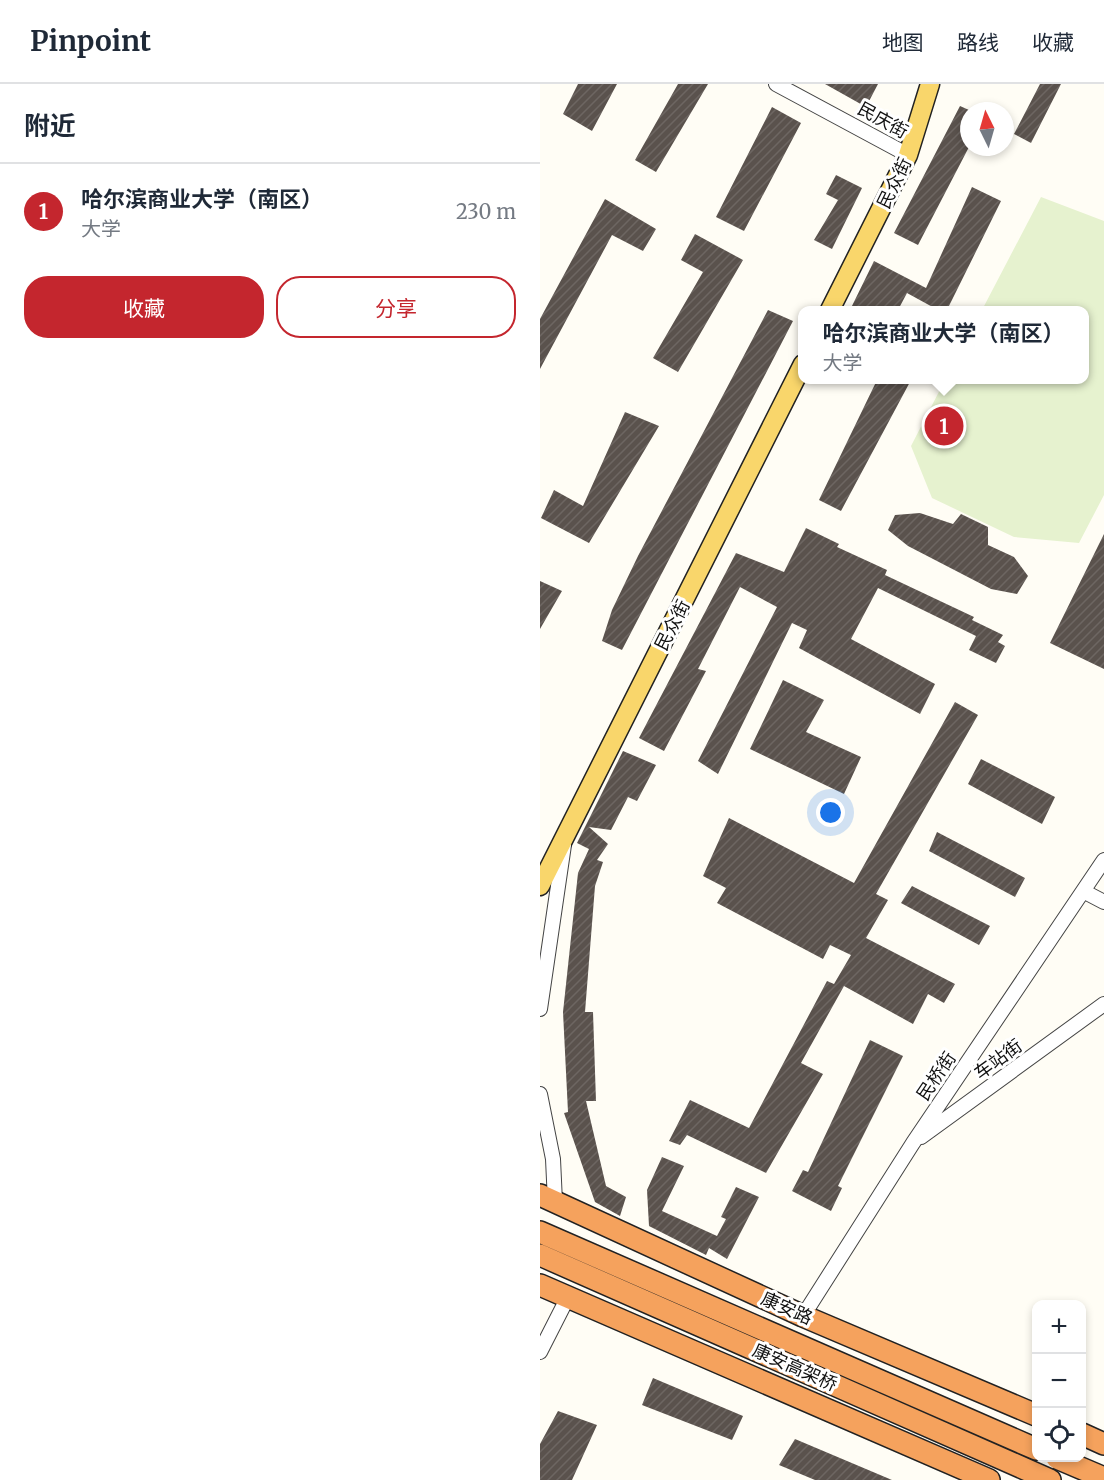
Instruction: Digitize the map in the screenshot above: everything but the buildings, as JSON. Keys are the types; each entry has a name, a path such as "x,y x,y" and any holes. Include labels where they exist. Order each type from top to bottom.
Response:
{"highway":[{"name":"康安路","path":"547,1198 803,1316 1032,1413"},
{"name":"康安高架桥","path":"540,1232 1032,1447"},
{"name":"康安高架桥","path":"540,1255 1050,1480"},
{"path":"540,1285 989,1480"},
{"path":"1086,1436 1104,1443"},
{"path":"1066,1462 1104,1478"}],"main road":[{"name":"民众街","path":"832,306 908,154 930,84"},
{"name":"民众街","path":"540,886 798,374"}],"street":[{"name":"民庆街","path":"776,84 908,154"},
{"path":"540,1010 565,836"},
{"name":"民桥街","path":"803,1316 913,1143 1104,860"},
{"path":"1083,891 1104,902"},
{"name":"车站街","path":"913,1143 1104,1004"},
{"path":"540,1094 553,1159 547,1198"},
{"path":"540,1352 568,1298"}],"green space":[{"path":"1041,197 1104,221 1104,495 1079,543 1014,537 932,498 911,446 943,384 1089,384 1089,306 984,306"}],"place":[{"name":"哈尔滨商业大学（南区）","path":"944,426"}]}
